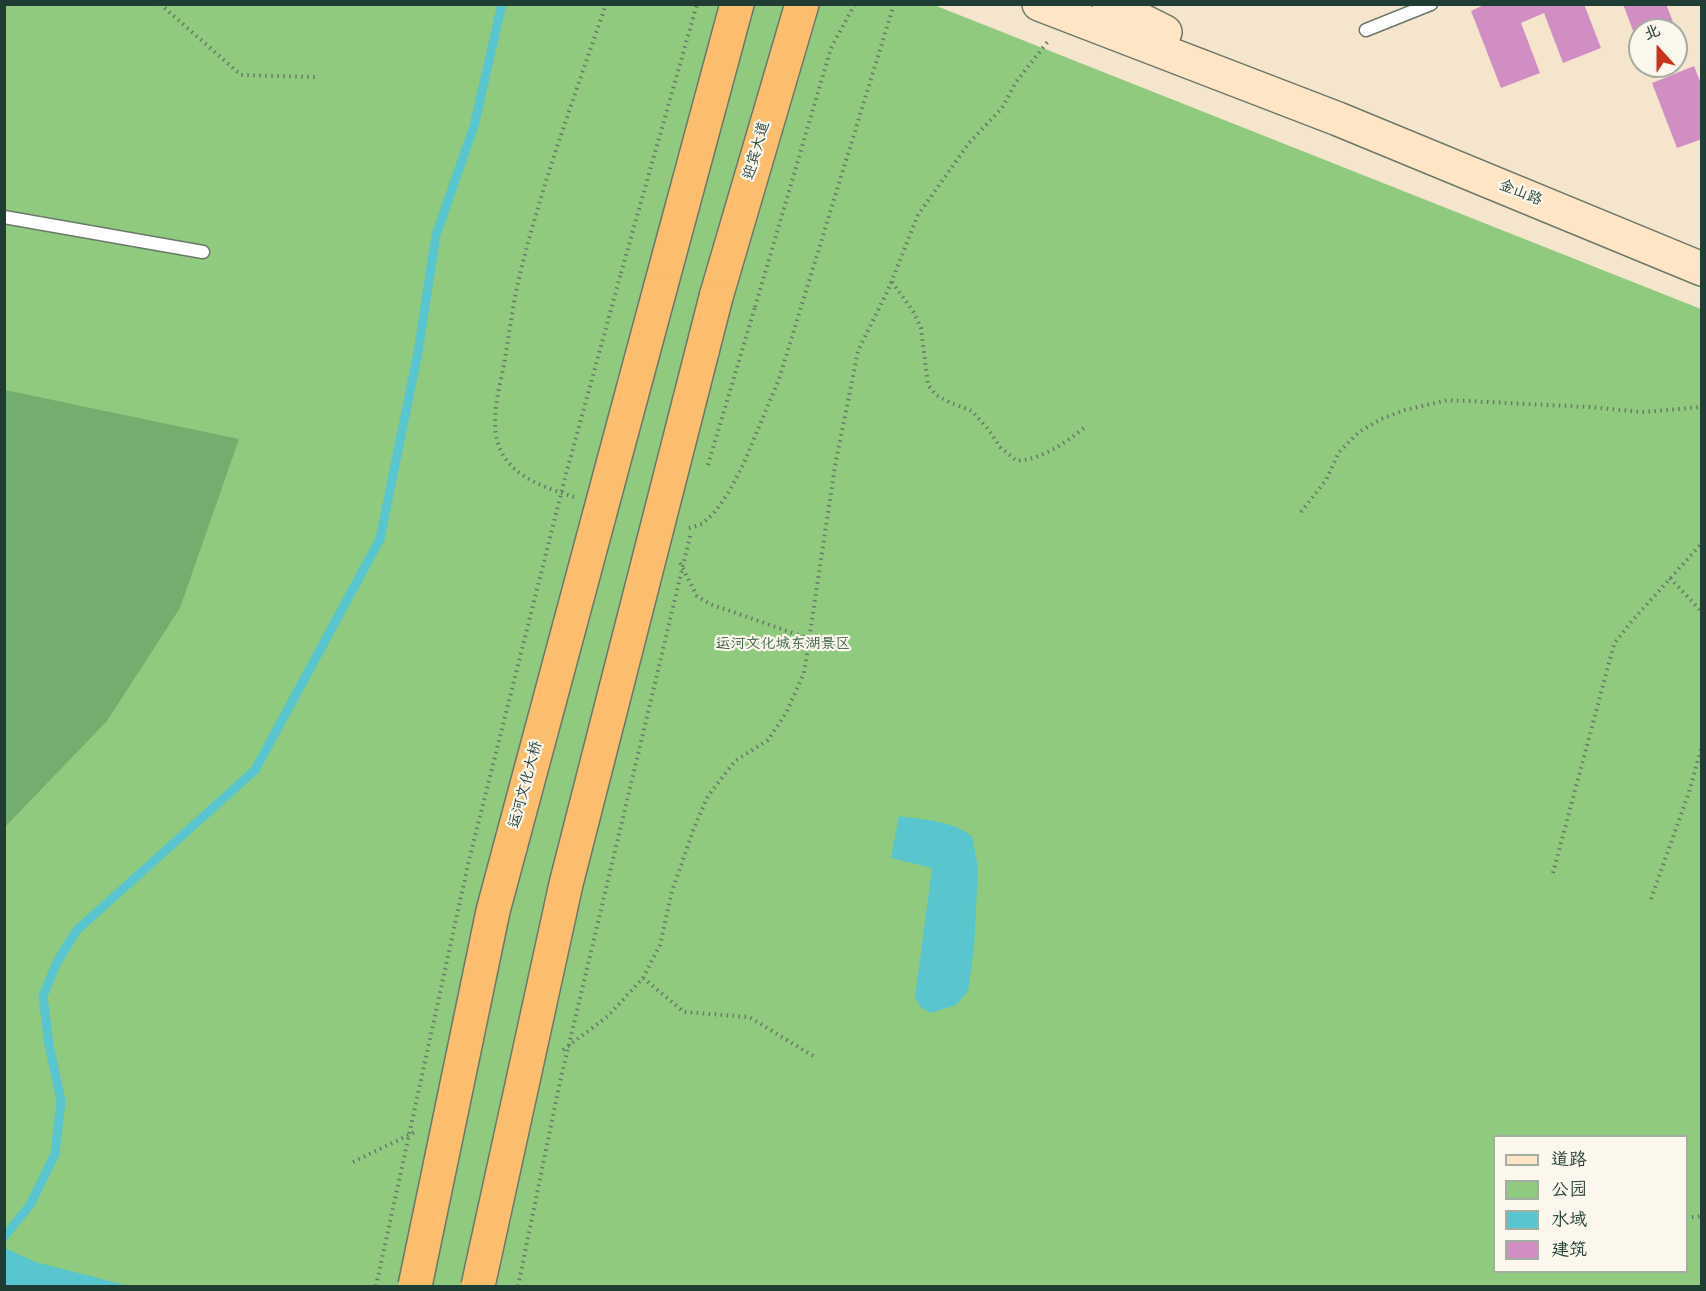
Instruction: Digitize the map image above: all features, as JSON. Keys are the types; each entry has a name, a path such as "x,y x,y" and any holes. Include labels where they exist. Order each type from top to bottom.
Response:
{"highway":[{"path":"712,91 724,4"},
{"path":"712,91 737,4"},
{"name":"迎宾大道","path":"478,1287 566,884 716,297 802,4"},
{"path":"781,70 807,4"},
{"name":"运河文化大桥","path":"415,1287 493,911 712,91"}],"street":[{"name":"金山路","path":"1109,4 1338,119"},
{"name":"金山路","path":"1053,10 1338,119 1701,269"}],"lane":[{"path":"1366,30 1431,4"},
{"path":"4,217 203,252"}],"path":[{"path":"160,4 241,75 315,77"},
{"path":"376,1287 469,860 566,474 697,4"},
{"path":"705,474 831,48 855,4"},
{"path":"562,1051 608,1016 643,978 660,945 672,891 708,796 735,761 768,740 786,713 804,673 835,466 858,351 892,282 918,215 969,143 1002,108 1053,10"},
{"path":"892,282 913,311 921,328 928,385 936,395 972,411 1000,447 1017,461 1034,459 1054,450 1084,428"},
{"path":"1301,512 1326,480 1339,452 1359,432 1381,419 1405,410 1448,400 1643,412 1701,407"},
{"path":"518,1287 560,1082 694,520"},
{"path":"1554,873 1614,644 1701,543"},
{"path":"676,556 697,596 710,604 810,639"},
{"path":"1670,578 1701,612"},
{"path":"1651,899 1689,792 1701,746"},
{"path":"643,978 684,1012 748,1017 815,1057"},
{"path":"353,1162 418,1131"}],"green space":[{"name":"运河文化城东湖景区","path":"5,5 934,5 1701,309 1701,1286 5,1286"},
{"path":"5,390 239,439 180,608 107,721 5,827"}],"water":[{"path":"899,816 946,824 972,836 978,867 974,948 968,991 956,1005 930,1013 921,1007 915,998 932,868 891,858"},
{"path":"5,1248 35,1262 129,1286 5,1286"}],"building":[{"path":"1486,4 1584,4 1601,48 1563,63 1544,13 1521,23 1540,73 1501,88 1471,11"},
{"path":"1623,4 1666,4 1671,18 1628,18"},
{"path":"1694,66 1702,86 1702,139 1677,148 1652,83 1664,78 1688,78 1688,68"}],"waterway":[{"path":"4,1237 30,1205 55,1154 61,1101 49,1045 43,996 57,962 77,930 255,770 380,539 418,352 436,235 474,126 502,4"}]}
